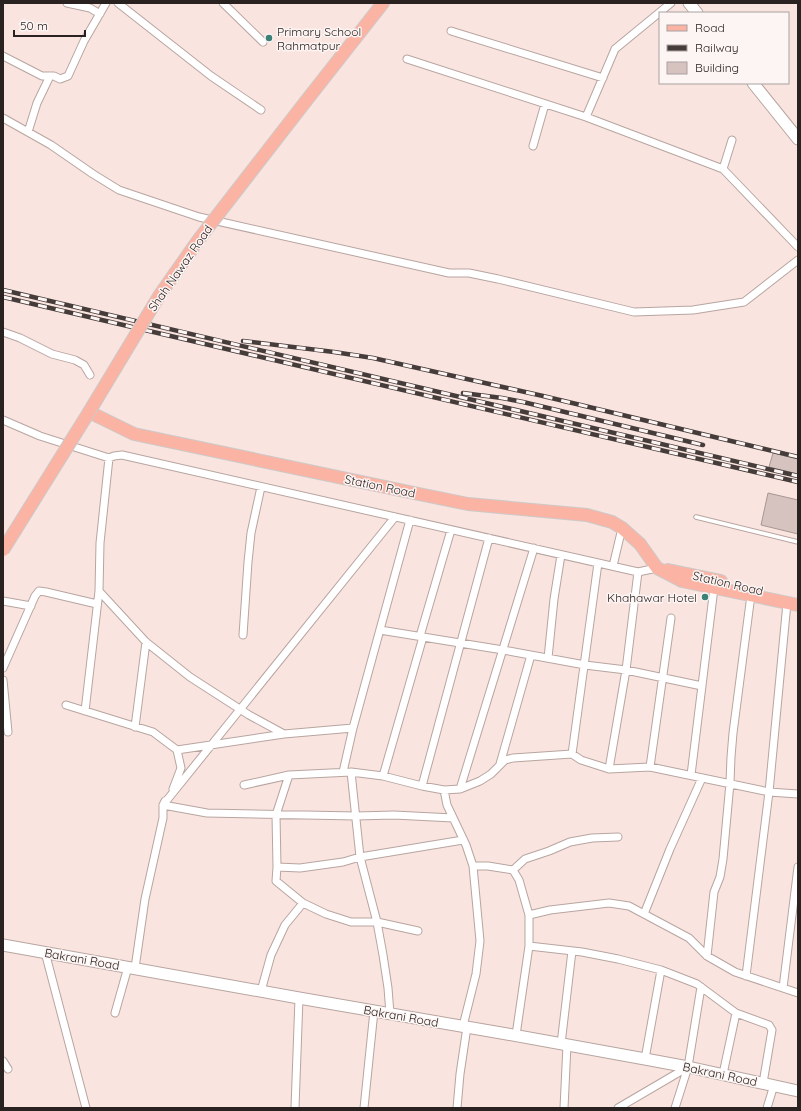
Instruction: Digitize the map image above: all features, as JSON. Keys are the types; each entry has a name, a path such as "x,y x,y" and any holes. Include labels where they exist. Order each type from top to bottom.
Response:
{"main road":[{"name":"Shah Nawaz Road","path":"3,550 159,296 198,239 383,3"},
{"name":"Station Road","path":"89,412 134,434 356,481 468,504 587,515 612,522 622,528 640,544 657,568 682,581 794,602"},
{"name":"Station Road","path":"657,568 685,573 794,602"}],"street":[{"path":"67,3 90,8 100,14"},
{"path":"3,56 42,76 54,76 60,80 68,76 84,41 106,3"},
{"path":"223,3 264,42"},
{"path":"660,12 671,3"},
{"path":"688,3 696,12"},
{"path":"121,4 211,76 260,110"},
{"path":"586,117 615,49 659,13"},
{"path":"451,31 603,78"},
{"path":"407,59 586,117 723,169 798,247"},
{"path":"28,132 50,76"},
{"path":"754,84 798,139"},
{"path":"533,146 545,104"},
{"path":"3,118 51,145 119,190 199,217 449,272 469,273 498,279 634,312 693,310 744,302 798,260"},
{"path":"723,169 732,140"},
{"path":"3,332 20,338 52,354 76,360 84,365 90,375"},
{"path":"3,420 40,436 109,458 122,455 638,572 657,568"},
{"path":"85,711 99,591 100,543 109,458"},
{"path":"243,635 250,533 261,487"},
{"path":"163,805 395,517"},
{"path":"343,772 353,728 410,520"},
{"path":"613,566 622,528"},
{"path":"383,776 421,637 427,609 451,530"},
{"path":"422,786 489,538"},
{"path":"460,789 534,548"},
{"path":"548,658 554,599 561,554"},
{"path":"572,754 598,563"},
{"path":"609,769 626,670 638,572"},
{"path":"691,775 714,588"},
{"path":"3,668 31,606 40,591 97,604"},
{"path":"99,591 146,642 190,677 249,715 284,734"},
{"path":"707,956 714,892 720,877 723,859 734,726 751,595"},
{"path":"3,601 31,606"},
{"path":"746,976 794,602"},
{"path":"650,767 671,618"},
{"path":"380,630 585,665 626,670 702,686"},
{"path":"135,727 146,642"},
{"path":"500,765 531,655"},
{"path":"3,680 8,732"},
{"path":"66,705 153,732 177,750 181,768 175,786 163,805 163,818 132,968 116,1013"},
{"path":"177,750 284,734 353,728"},
{"path":"244,785 289,776 351,772 383,776 444,790 460,789 480,782 491,774 505,760 513,758 572,754 581,760 609,769 650,767 770,792 798,794"},
{"path":"351,772 360,857 377,922 384,962 390,1014"},
{"path":"289,776 276,815 276,881 304,903 326,914 351,922 377,922 418,931"},
{"path":"644,914 670,849 702,778"},
{"path":"444,790 447,805 473,866 480,941 476,974 465,1027 457,1108"},
{"path":"163,805 207,813 356,816 394,815 453,818"},
{"path":"513,870 525,859 550,851 570,842 592,838 618,838"},
{"path":"277,867 300,868 343,862 360,857 463,840"},
{"path":"473,866 488,866 513,870 519,880 529,915 528,946 516,1035"},
{"path":"783,988 798,867"},
{"path":"260,991 271,956 285,925 304,903"},
{"path":"529,915 550,910 610,903 630,906 689,938 707,956 735,972 798,993"},
{"name":"Bakrani Road","path":"3,945 516,1035 688,1067 798,1091"},
{"path":"528,946 572,951 618,959 661,970 697,984 736,1013 769,1025 772,1030 767,1108"},
{"path":"564,1108 564,1044 572,951"},
{"path":"45,952 86,1108"},
{"path":"645,1059 661,970"},
{"path":"675,1108 688,1067 701,987"},
{"path":"295,1108 299,998"},
{"path":"364,1108 374,1011"},
{"path":"723,1074 736,1013"},
{"path":"3,1061 8,1069"},
{"path":"618,1108 688,1067"}],"lane":[{"path":"696,517 798,542"}],"building":[{"path":"773,453 798,459 798,474 769,467"},
{"path":"768,493 798,500 798,534 761,525"}],"railway":[{"path":"3,290 798,476"},
{"path":"3,297 798,482"},
{"path":"243,341 373,358 543,396 798,457"},
{"path":"463,393 523,402 703,445"}],"place":[{"name":"Primary School Rahmatpur","path":"269,38"},
{"name":"Khahawar Hotel","path":"705,597"}]}
